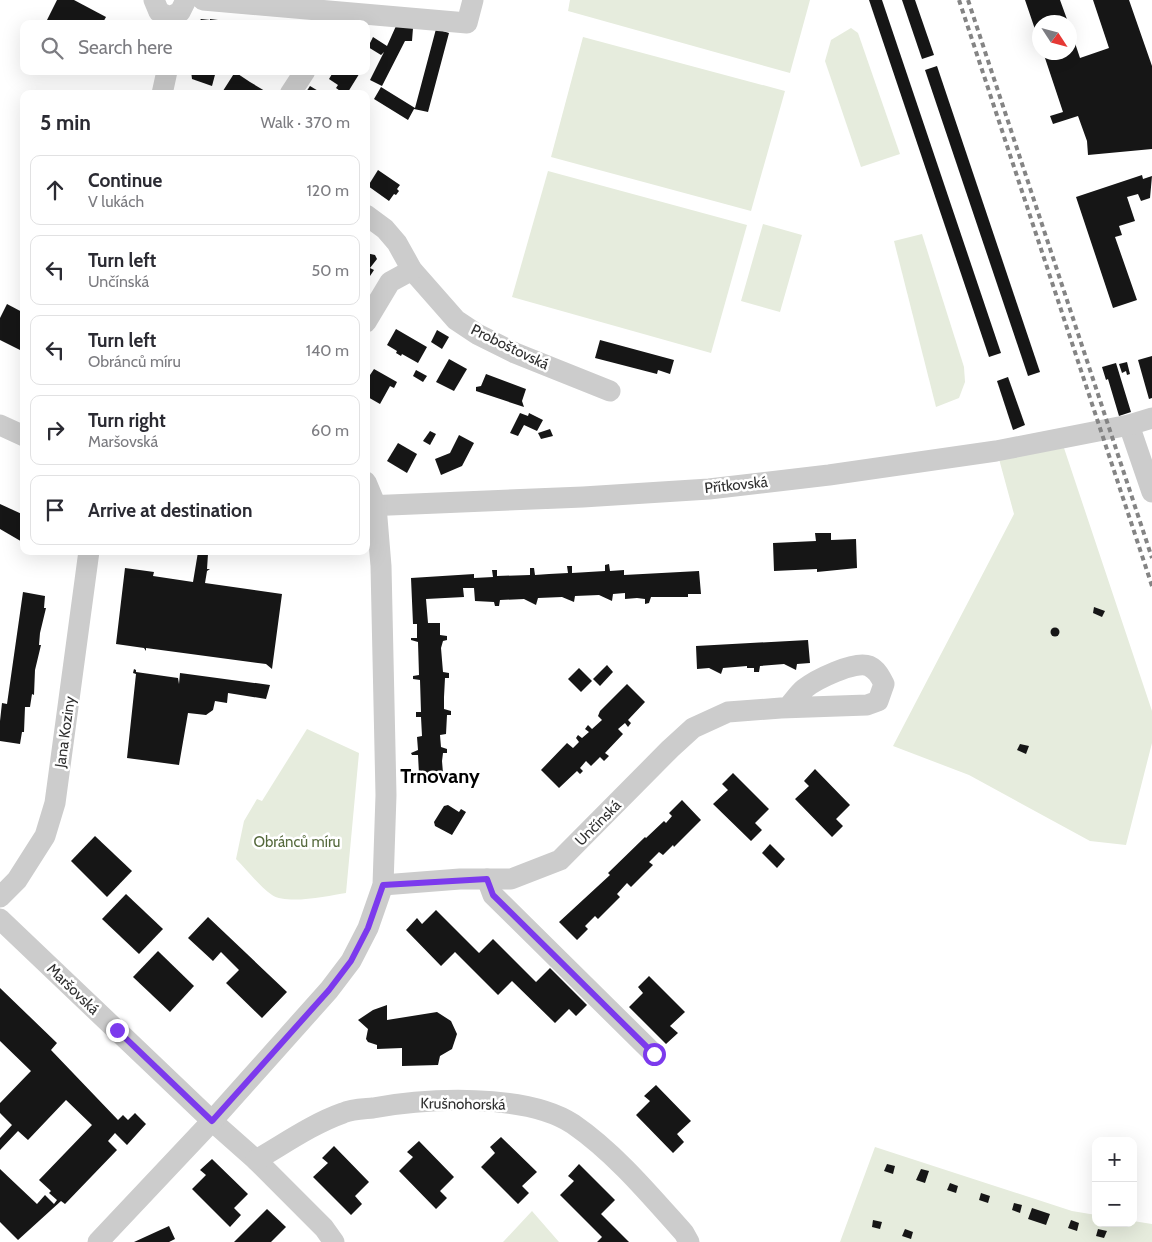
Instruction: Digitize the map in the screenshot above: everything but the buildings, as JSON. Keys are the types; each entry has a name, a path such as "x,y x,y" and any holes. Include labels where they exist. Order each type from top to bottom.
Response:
{"street":[{"path":"154,0 160,12 170,20 180,12 186,0"},
{"path":"203,0 467,23 473,0"},
{"path":"163,90 165,75"},
{"path":"293,90 302,75"},
{"name":"Proboštovská","path":"370,218 385,229 397,242 412,270 456,320 477,334 515,353 610,391"},
{"path":"370,315 390,282 412,270"},
{"path":"1152,418 1129,425 1152,492"},
{"path":"0,425 20,434"},
{"name":"Přítkovská","path":"371,506 583,497 709,489 891,468 996,451 1129,425"},
{"path":"98,1242 212,1121 329,990 351,961 368,928 383,885 386,795 381,566 371,506"},
{"name":"Jana Koziny","path":"0,897 17,880 45,836 54,803 88,555"},
{"name":"Unčínská","path":"383,885 511,879 560,860 693,728 728,712 788,707"},
{"path":"487,879 493,895 654,1054"},
{"name":"Maršovská","path":"0,919 212,1121"},
{"name":"Krušnohorská","path":"256,1160 344,1112 394,1104 454,1100 504,1103 545,1111 572,1124 640,1184 684,1233 689,1242"},
{"path":"212,1121 256,1160 324,1228 334,1242"}],"green space":[{"path":"570,0 810,0 790,73 568,11"},
{"path":"851,28 858,33 900,154 861,167 825,61 831,40"},
{"path":"583,37 785,91 751,211 551,157"},
{"path":"548,171 747,225 711,353 512,297"},
{"path":"763,224 802,235 780,312 741,301"},
{"path":"922,234 964,367 965,382 959,398 936,407 894,241"},
{"path":"1064,448 1152,711 1152,743 1126,845 1090,841 969,775 893,746 1014,514 999,459"},
{"name":"Obránců míru","path":"307,729 359,753 346,893 297,900 279,898 272,895 258,883 236,859 244,821 257,799 262,801"},
{"path":"875,1147 1072,1211 1092,1214 1092,1227 1137,1227 1137,1222 1152,1224 1152,1242 840,1242"},
{"path":"532,1211 559,1242 503,1242 504,1241"}],"railway":[{"path":"959,0 1152,586"},
{"path":"968,0 1152,558"}],"district":[{"name":"Trnovany","path":"440,776"}],"route":[{"path":"117,1030 212,1121 329,990 351,961 368,928 383,885 460,879 487,879 493,895 654,1054"}]}
